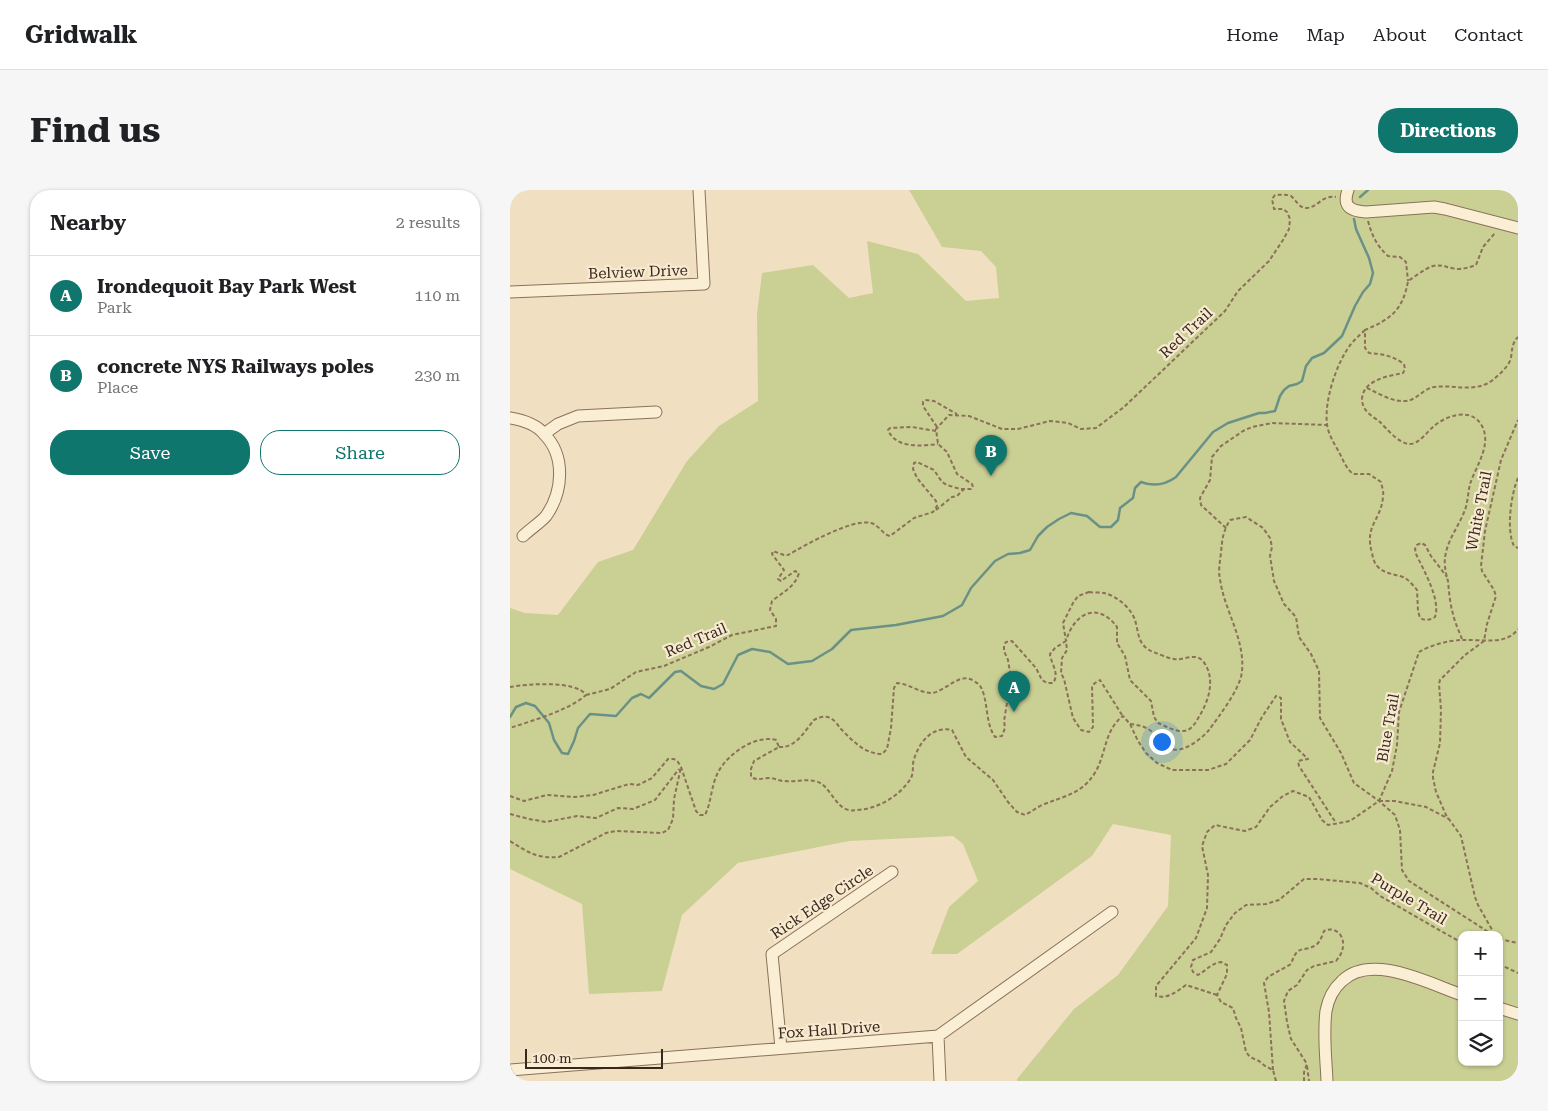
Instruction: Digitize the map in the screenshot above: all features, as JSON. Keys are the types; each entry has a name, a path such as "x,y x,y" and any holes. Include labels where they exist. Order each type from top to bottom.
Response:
{"street":[{"name":"Belview Drive","path":"510,292 704,284 699,190"},
{"path":"1347,194 1347,204 1350,208 1358,211 1434,207 1518,228"},
{"path":"544,434 558,424 578,416 656,412"},
{"path":"510,418 532,424 544,434 555,449 560,475 556,498 545,518 522,536"},
{"name":"Rick Edge Circle","path":"781,1048 772,954 892,872"},
{"path":"940,1081 938,1036 1112,912"},
{"path":"1327,1081 1326,1011 1330,997 1346,976 1359,970 1389,970 1458,994"},
{"path":"1503,1009 1518,1014"},
{"name":"Fox Hall Drive","path":"510,1070 938,1036"}],"path":[{"name":"Red Trail","path":"937,427 923,406 925,400 929,399 959,415 969,416 1002,429 1018,429 1050,421 1068,422 1080,428 1096,428 1124,407 1225,311 1238,291 1269,261 1289,229 1290,219 1287,212 1283,209 1274,209 1272,199 1275,195 1286,194 1303,208 1308,208 1327,196 1347,194"},
{"path":"1366,212 1371,234 1379,248 1388,256 1400,257 1406,262 1408,281 1405,296 1397,310 1382,323 1365,330 1352,343 1342,358 1332,382 1327,425 1347,468 1353,474 1369,474 1381,482 1384,496 1369,537 1374,562 1379,568 1394,576 1404,578 1417,590 1420,618 1430,620 1435,618 1437,612 1436,601 1416,554 1417,544 1425,545 1447,577"},
{"path":"1408,281 1432,266 1458,269 1468,268 1476,264 1483,247 1503,224"},
{"path":"1365,330 1365,348 1369,353 1395,357 1404,364 1403,372 1372,382 1363,394 1362,401 1368,413 1396,437 1408,444 1415,443 1435,425 1453,416 1465,414 1476,418 1483,427 1486,437 1484,452 1470,486 1465,509 1448,544 1445,559 1452,613 1463,640 1484,641 1505,638 1514,634 1518,628"},
{"path":"1367,388 1390,399 1403,402 1414,400 1422,392 1431,388 1444,386 1480,387 1493,380 1507,366 1511,359 1511,351 1518,337"},
{"path":"933,512 936,501 917,478 912,469 914,463 920,462 934,470 942,482 947,485 964,489 971,489 973,487 972,484 956,474 947,452 938,444 937,427 949,415 959,415"},
{"name":"White Trail","path":"1484,641 1496,596 1481,566 1487,516 1502,460 1518,420"},
{"path":"1130,724 1145,727 1153,732 1162,744 1169,749 1180,749 1202,738 1233,694 1242,673 1238,638 1220,579 1223,534 1226,528 1201,505 1200,498 1210,480 1212,457 1222,446 1252,427 1272,423 1327,425"},
{"path":"936,431 904,426 888,430 891,435 906,445 923,446 938,444"},
{"path":"1518,478 1514,487 1510,523 1511,541 1518,548"},
{"path":"933,512 964,489"},
{"name":"Red Trail","path":"586,695 610,689 636,672 664,666 732,636 776,626 776,619 770,610 772,601 781,593 791,588 797,580 799,573 795,571 781,580 778,579 784,570 774,558 773,551 788,555 829,533 868,522 890,536 914,518 933,512"},
{"name":"Purple Trail","path":"1226,528 1230,520 1246,517 1263,528 1270,538 1272,547 1270,556 1274,581 1284,604 1296,617 1299,637 1311,654 1319,671 1320,718 1341,753 1354,783 1380,801 1395,815 1400,830 1402,870 1409,881 1488,931"},
{"path":"1123,716 1111,730 1096,770 1086,784 1074,794 1041,806 1026,815 1017,812 993,780 966,756 952,730 944,728 933,732 922,742 914,760 912,776 904,786 891,798 872,808 849,810 839,804 827,789 817,781 782,781 771,778 756,780 751,777 754,761 779,747 794,744 814,720 818,718 827,717 832,719 849,737 868,752 882,754 887,749 891,728 894,688 897,683 907,684 918,690 930,693 942,690 962,678 971,679 980,685 984,693 991,731 995,737 1002,736 1011,679 1008,660 1004,650 1006,642 1012,641 1020,649 1036,668 1042,680 1053,683 1056,675 1050,654 1055,648 1066,641 1068,634 1080,616 1089,613 1108,617 1118,627 1117,643 1125,656 1130,680 1151,701 1154,717 1158,723 1183,731 1190,728 1207,703 1210,691 1207,670 1202,660 1195,657 1184,657 1176,660 1148,650 1138,638 1135,620 1130,610 1106,593 1089,592 1078,596 1063,623 1066,641 1067,650 1062,658 1061,673 1073,718 1081,730 1089,732 1093,727 1092,686 1100,680 1130,724 1146,753 1157,763 1172,770 1208,770 1226,764 1233,758 1250,740 1262,717 1276,696 1278,696 1281,698 1281,719 1290,742 1308,759 1298,761 1299,766 1336,823"},
{"name":"Blue Trail","path":"1380,801 1392,771 1397,745 1399,712 1418,652 1463,640"},
{"path":"1484,641 1465,654 1440,680 1440,743 1433,778 1440,803 1461,836 1475,897 1492,931"},
{"path":"510,687 528,684 568,686 583,690 586,695 548,714 510,728"},
{"path":"510,796 524,801 547,794 574,797 593,795 629,784 638,785 652,778 668,760 674,758 681,767 696,810 700,815 705,814 709,807 716,776 736,752 743,746 770,738 776,740 779,747"},
{"path":"510,814 546,822 576,816 596,818 618,808 633,809 654,800 681,767"},
{"path":"510,841 532,854 550,858 559,857 606,832 662,833 668,830 673,819 674,799 681,767"},
{"path":"1273,1070 1250,1057 1246,1052 1241,1028 1233,1008 1221,1002 1216,995 1186,985 1173,994 1162,997 1156,996 1156,986 1196,938 1207,908 1208,875 1202,846 1207,832 1215,826 1246,831 1256,827 1270,807 1283,796 1293,791 1309,797 1322,820 1328,825 1350,821 1380,801 1395,801 1426,807 1449,819"},
{"name":"Purple Trail","path":"1216,995 1227,974 1227,966 1221,962 1212,964 1207,971 1198,975 1192,972 1193,960 1211,952 1220,939 1226,925 1235,913 1246,905 1266,904 1279,900 1304,880 1317,879 1360,883 1372,888 1380,896 1458,941"},
{"path":"1276,1081 1273,1070 1269,1012 1264,983 1268,977 1291,964 1297,952 1316,945 1324,931 1333,929 1340,934 1343,945 1336,961 1314,966 1307,970 1297,985 1288,991 1284,1002 1291,1039 1307,1064 1309,1081"},
{"path":"1503,940 1518,943"},
{"path":"1503,966 1518,973"},
{"path":"1304,1081 1304,1072 1307,1064"}],"green space":[{"path":"909,190 1518,190 1518,1081 1017,1081 1074,1009 1118,975 1168,906 1171,835 1113,824 1092,856 957,954 931,954 949,907 978,881 963,844 953,836 849,841 738,863 682,915 662,991 589,994 582,904 510,869 510,608 525,613 558,615 598,562 633,550 687,461 719,426 758,401 757,314 762,273 813,265 849,298 873,293 867,241 918,254 966,301 999,298 996,267 981,251 942,247"}],"waterway":[{"path":"1360,197 1368,190"},
{"path":"510,717 516,707 526,703 535,706 549,723 554,740 562,753 568,754 578,728 590,714 616,716 632,698 641,694 649,698 675,672 681,671 701,686 714,689 723,684 738,655 752,649 770,652 788,664 812,661 832,649 851,630 896,625 943,616 962,605 971,588 995,561 1008,554 1030,550 1038,536 1047,527 1071,513 1087,516 1100,527 1111,527 1118,520 1120,508 1133,498 1135,488 1141,482 1155,485 1172,480 1213,432 1228,423 1259,413 1275,411 1284,390 1302,381 1306,366 1312,358 1324,353 1342,336 1355,306 1370,284 1373,273 1354,219"}],"place":[{"name":"concrete NYS Railways poles","path":"991,476"},
{"name":"Irondequoit Bay Park West","path":"1014,712"}]}
